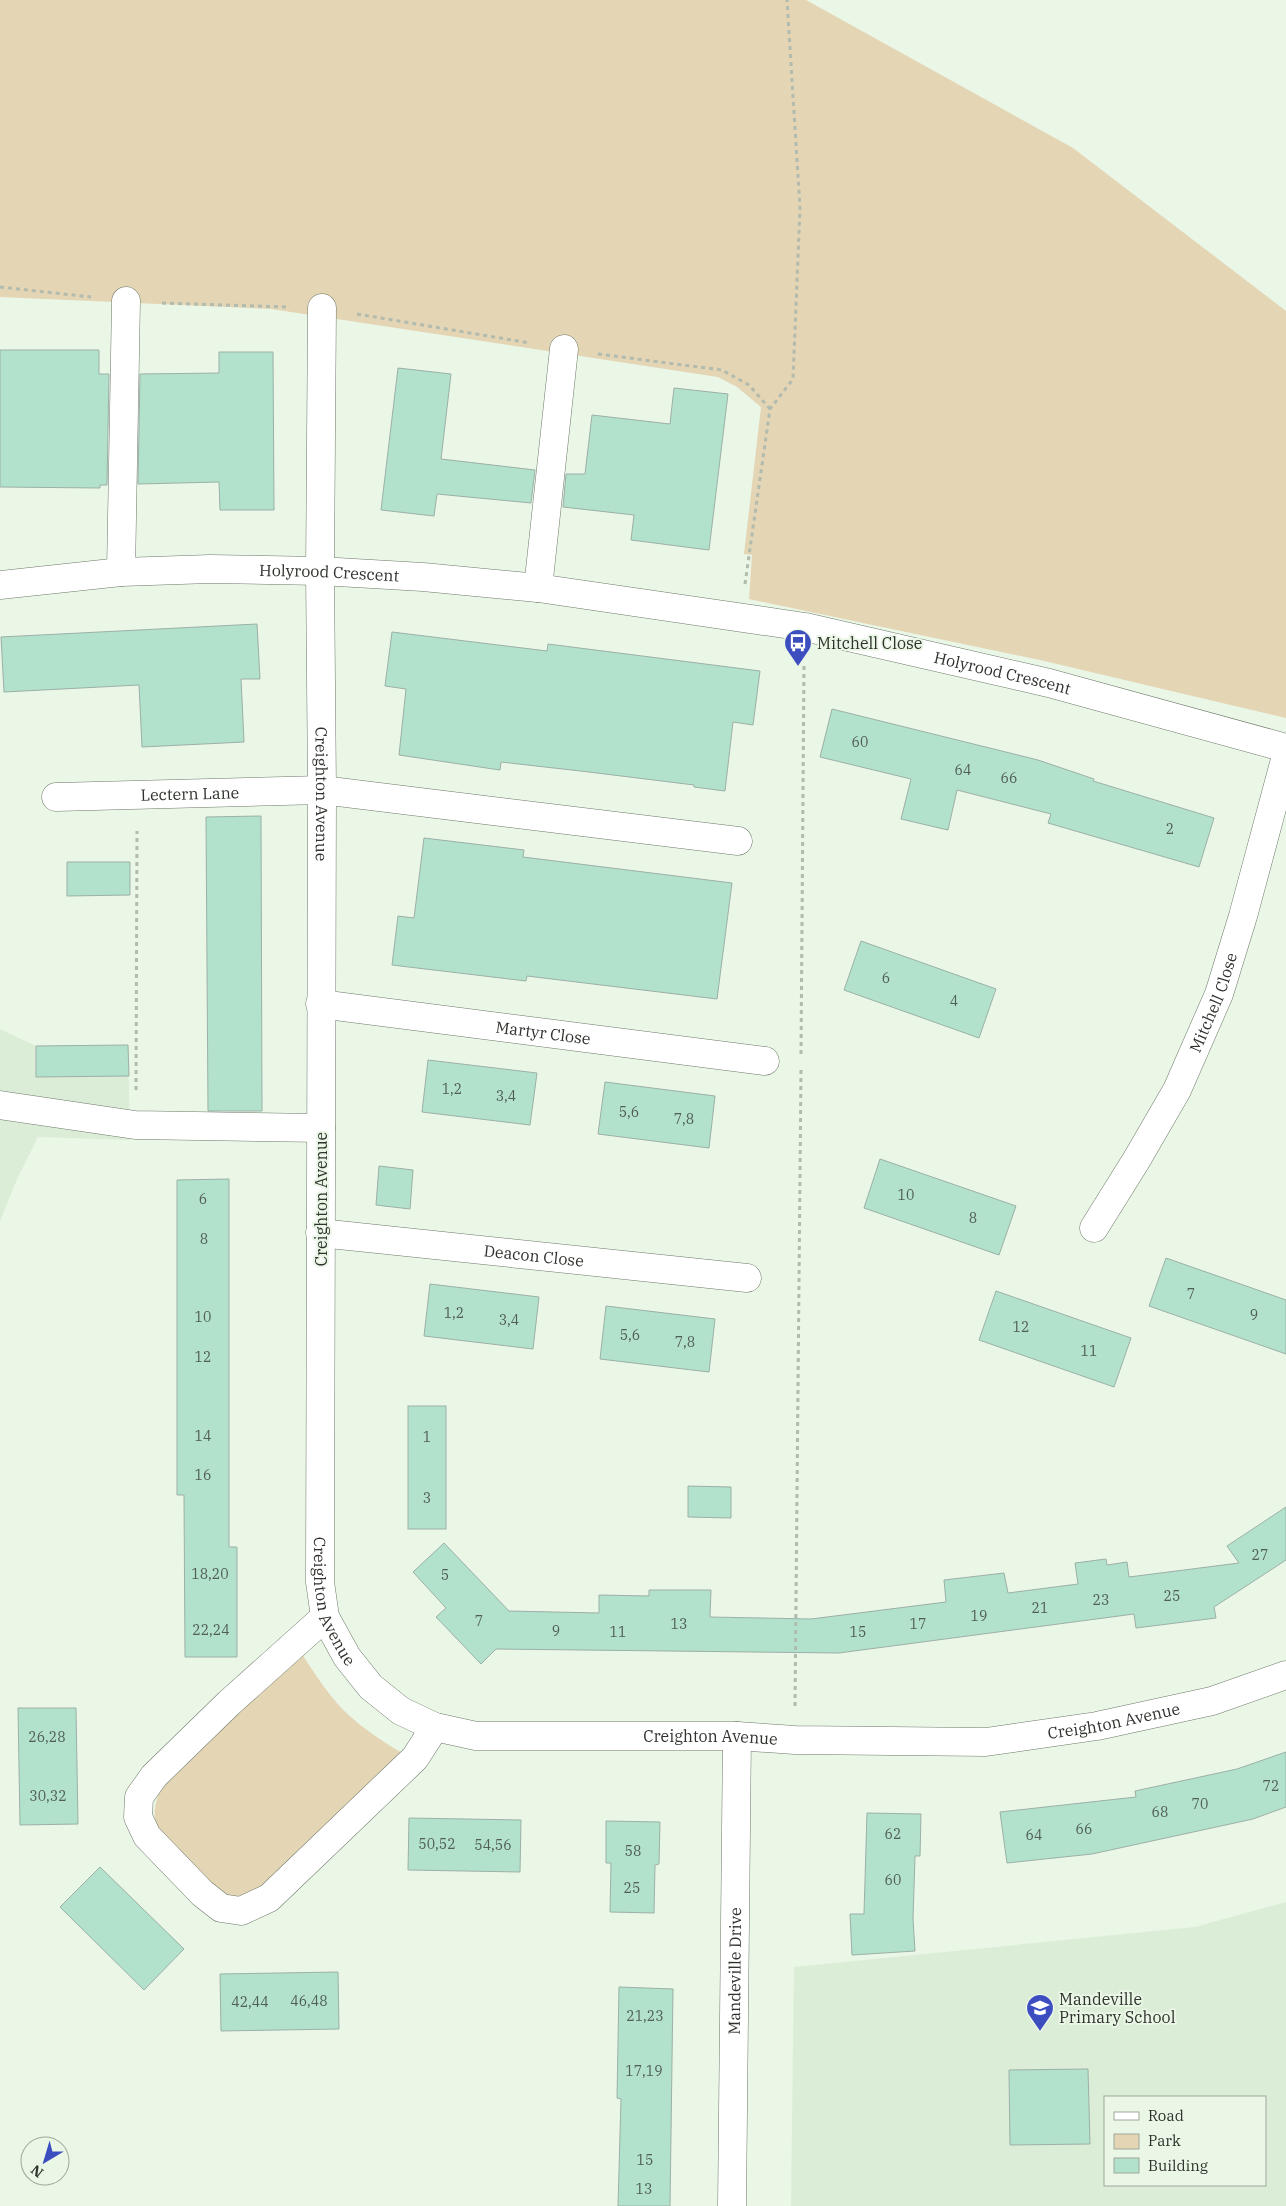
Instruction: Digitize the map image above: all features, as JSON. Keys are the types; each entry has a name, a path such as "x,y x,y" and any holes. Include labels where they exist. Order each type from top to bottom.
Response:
{"street":[{"path":"121,572 126,302"},
{"name":"Creighton Avenue","path":"322,308 320,571 322,790 320,1582 325,1617 347,1657 371,1687 401,1711 434,1727 476,1736 737,1736 795,1740 986,1742 1097,1726 1212,1701 1286,1675"},
{"path":"538,588 564,349"},
{"name":"Holyrood Crescent","path":"0,586 121,572 210,569 320,571 423,577 538,588 741,616 804,627 1050,683 1286,748"},
{"name":"Mitchell Close","path":"1094,1228 1177,1090 1219,994 1243,916 1286,756"},
{"name":"Lectern Lane","path":"56,797 322,790 738,841"},
{"name":"Martyr Close","path":"320,1004 765,1061"},
{"path":"0,1105 135,1125 321,1128"},
{"name":"Deacon Close","path":"320,1233 747,1278"},
{"path":"325,1617 195,1736 154,1776 139,1797 138,1817 147,1836 202,1894 221,1908 241,1911 269,1898 415,1758 434,1727"},
{"name":"Mandeville Drive","path":"732,2206 737,1736"}],"path":[{"path":"741,616 770,409 793,379 800,208 787,0"},
{"path":"0,287 126,302 322,308 564,349 722,370 749,385 770,409"},
{"path":"795,1740 804,627"},
{"path":"135,1125 137,795"}],"shaded area":[{"path":"0,1029 36,1046 128,1045 130,1140 38,1137 18,1177 0,1221"},
{"name":"Mandeville Primary School","path":"1286,1902 1286,2206 791,2206 794,1967 1195,1927"}],"green space":[{"path":"0,0 806,0 1073,148 1286,311 1286,718 1040,660 749,599 752,555 744,554 761,407 737,387 718,377 271,309 0,297"},
{"path":"300,1651 344,1711 371,1733 405,1755 270,1888 244,1901 219,1894 156,1828 156,1802 162,1786"}],"building":[{"path":"0,350 99,350 99,374 109,374 107,485 100,485 100,488 0,487"},
{"path":"219,352 273,352 274,510 220,510 219,482 138,484 140,374 219,373"},
{"path":"398,368 451,374 441,459 535,470 531,503 437,494 434,516 381,510"},
{"path":"674,388 728,394 709,550 631,540 634,515 563,507 566,474 585,474 592,415 670,424"},
{"path":"257,624 260,679 241,679 244,742 142,747 139,685 4,692 1,637"},
{"path":"392,632 547,651 548,644 760,671 753,725 733,722 725,791 694,787 694,785 501,762 500,770 399,755 406,689 385,686"},
{"path":"832,709 1038,760 1094,779 1093,781 1214,818 1199,867 1048,823 1051,814 957,790 948,830 901,819 911,779 820,757"},
{"path":"261,816 262,1111 208,1111 206,817"},
{"path":"424,838 524,850 523,857 732,883 717,999 527,976 526,981 392,965 398,916 414,918"},
{"path":"67,862 130,862 130,895 67,896"},
{"path":"861,941 996,989 979,1038 844,990"},
{"path":"128,1045 129,1076 36,1077 36,1046"},
{"path":"428,1060 537,1073 530,1125 422,1112"},
{"path":"605,1082 715,1096 709,1148 598,1134"},
{"path":"880,1159 1016,1206 999,1255 864,1208"},
{"path":"379,1166 413,1170 410,1209 376,1205"},
{"path":"229,1179 229,1547 237,1547 237,1657 185,1657 184,1495 177,1495 177,1180"},
{"path":"1166,1258 1286,1300 1286,1354 1149,1306"},
{"path":"430,1284 539,1297 533,1349 424,1336"},
{"path":"996,1291 1131,1338 1114,1387 979,1340"},
{"path":"606,1306 715,1319 709,1372 600,1359"},
{"path":"408,1406 446,1406 446,1529 408,1529"},
{"path":"688,1486 731,1487 731,1518 688,1517"},
{"path":"1286,1507 1286,1560 1214,1607 1216,1618 1136,1628 1134,1614 839,1653 496,1649 481,1664 436,1617 446,1608 413,1572 444,1543 509,1611 599,1613 599,1595 649,1596 649,1590 711,1590 710,1617 811,1619 946,1602 944,1580 1004,1573 1008,1593 1078,1584 1075,1563 1106,1559 1107,1565 1127,1562 1129,1577 1239,1563 1227,1546"},
{"path":"18,1708 76,1708 78,1824 20,1825"},
{"path":"1286,1752 1286,1807 1253,1819 1092,1854 1007,1863 1000,1812 1136,1797 1135,1791 1237,1769"},
{"path":"867,1813 921,1814 920,1856 915,1856 913,1919 915,1951 852,1955 850,1914 864,1914"},
{"path":"409,1818 521,1820 520,1872 408,1870"},
{"path":"606,1821 660,1822 659,1864 655,1865 654,1913 610,1912 611,1863 606,1863"},
{"path":"100,1867 184,1949 144,1990 60,1907"},
{"path":"338,1972 339,2029 221,2031 220,1974"},
{"path":"619,1987 673,1989 670,2206 618,2206 621,2099 617,2098"},
{"path":"1088,2069 1090,2144 1010,2145 1009,2070"}],"place":[{"name":"Mitchell Close","path":"798,667"},
{"name":"Mandeville Primary School","path":"1040,2032"}]}
